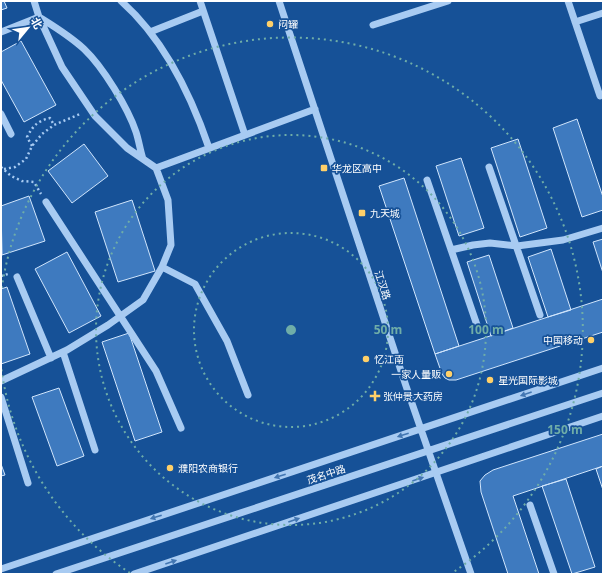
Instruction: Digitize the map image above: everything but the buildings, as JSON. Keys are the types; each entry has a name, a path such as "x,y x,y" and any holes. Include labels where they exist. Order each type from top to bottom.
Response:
{"street":[{"path":"1,381 64,352 108,325 143,300 162,267 171,245 168,200 156,168 127,148 95,116 62,67 39,17 34,1"},
{"path":"121,1 150,32 183,85 198,116 209,148"},
{"path":"200,1 245,135"},
{"name":"江汉路","path":"279,1 470,574"},
{"path":"373,25 448,1"},
{"path":"568,1 600,96"},
{"path":"150,32 203,11"},
{"path":"576,22 603,13"},
{"path":"1,32 39,17"},
{"path":"39,17 62,31 85,50 104,73 122,102 136,132 142,159"},
{"path":"156,168 315,109"},
{"path":"1,114 11,134"},
{"path":"489,167 540,315"},
{"path":"427,180 477,325"},
{"path":"46,202 156,371 181,428"},
{"path":"451,250 473,244 490,243 517,246 563,240 603,228"},
{"path":"162,267 195,284 227,341 248,395"},
{"path":"17,277 51,358"},
{"path":"64,352 95,450"},
{"path":"1,569 603,368"},
{"name":"茂名中路","path":"56,574 603,393"},
{"path":"1,397 28,483"},
{"path":"134,574 603,416"},
{"path":"530,505 554,574"}],"path":[{"path":"4,169 15,167 26,159 32,146 42,134 54,125 80,114"},
{"path":"32,146 27,138 32,128 40,120 50,118 54,125"},
{"path":"1,167 11,176 22,181 34,182 46,202"}],"place":[{"name":"闷罐","path":"270,24"},
{"name":"华龙区高中","path":"324,168"},
{"name":"九天城","path":"362,213"},
{"name":"中国移动","path":"591,340"},
{"name":"忆江南","path":"366,359"},
{"name":"一家人量贩","path":"449,374"},
{"name":"星光国际影城","path":"490,380"},
{"name":"张仲景大药房","path":"375,396"},
{"name":"濮阳农商银行","path":"170,468"}]}
